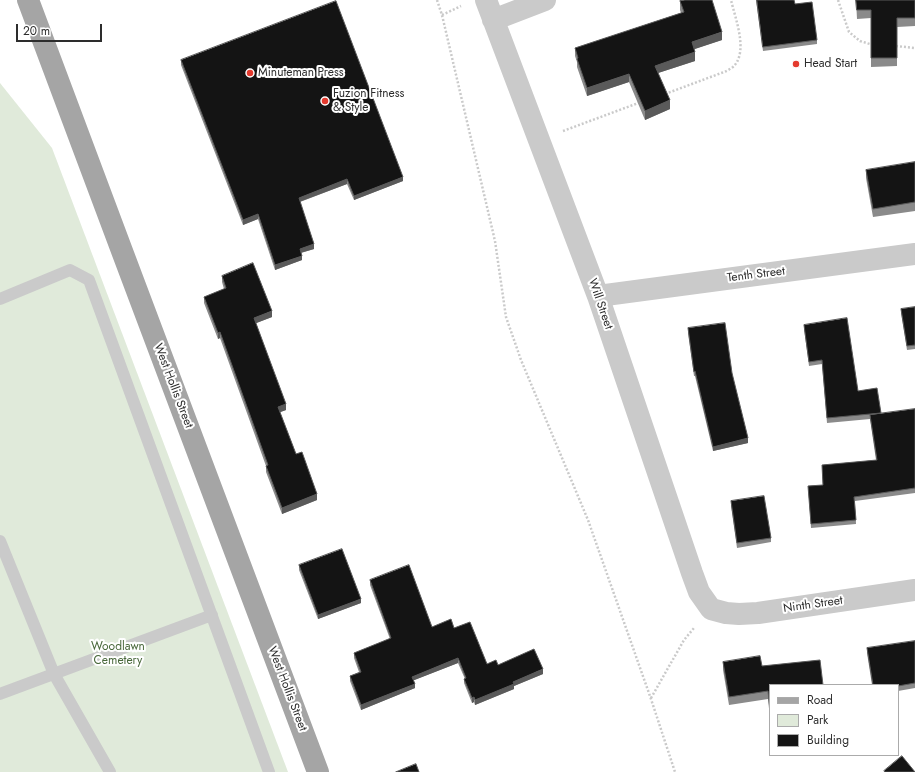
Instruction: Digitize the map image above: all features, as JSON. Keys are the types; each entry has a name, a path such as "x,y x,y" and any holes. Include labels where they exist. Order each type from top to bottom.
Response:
{"main road":[{"name":"West Hollis Street","path":"28,0 318,772"}],"street":[{"path":"489,10 545,0"},
{"name":"Will Street","path":"489,10 598,296 692,573 700,592 711,609"},
{"name":"Tenth Street","path":"598,296 915,254"},
{"name":"Ninth Street","path":"711,609 726,613 758,613 915,590"}],"lane":[{"path":"0,299 70,270 89,280 269,772"},
{"path":"0,542 54,674 110,772"},
{"path":"0,694 212,615"}],"path":[{"path":"436,0 442,15 495,241 506,317 521,360 588,520 675,772"},
{"path":"658,96 724,72 733,67 739,57 741,42 731,0"},
{"path":"838,0 849,32 860,41 873,45 880,45"},
{"path":"442,15 464,5"},
{"path":"894,46 915,48"},
{"path":"563,131 644,102"},
{"path":"651,699 684,640 711,609"}],"green space":[{"name":"Woodlawn Cemetery","path":"0,83 52,148 288,772 0,772"}],"building":[{"path":"712,0 722,32 692,42 695,52 655,66 670,100 645,111 629,74 587,88 577,59 575,48 684,12 680,1"},
{"path":"757,0 794,0 795,4 812,2 817,40 763,47"},
{"path":"856,0 915,0 915,18 897,18 897,58 871,58 871,10 857,10"},
{"path":"336,1 403,177 354,196 347,179 299,198 314,244 300,249 302,256 275,265 258,214 243,220 181,60"},
{"path":"915,162 915,202 873,209 866,170"},
{"path":"253,263 272,311 254,318 286,404 278,407 296,454 302,452 317,494 282,508 220,332 218,333 204,297 226,288 222,276"},
{"path":"915,307 915,345 907,346 901,309"},
{"path":"847,318 858,391 877,388 881,413 827,418 822,360 809,362 804,325"},
{"path":"725,323 732,373 748,438 713,447 695,371 694,372 688,328"},
{"path":"915,409 915,488 854,497 856,520 811,524 808,486 823,485 822,465 877,460 870,415"},
{"path":"764,496 771,538 737,543 731,501"},
{"path":"342,549 361,599 318,615 299,565"},
{"path":"409,565 432,627 451,619 454,628 470,622 487,664 496,660 498,665 534,649 543,669 513,682 514,684 475,700 474,697 472,698 464,679 466,678 458,658 412,677 415,684 361,705 350,676 361,672 354,653 391,638 370,580"},
{"path":"915,641 915,683 899,686 899,684 873,684 867,648"},
{"path":"760,656 762,666 820,660 823,684 769,684 769,700 768,691 729,697 723,662"},
{"path":"902,756 915,772 884,771"},
{"path":"416,764 419,772 396,772"}],"place":[{"name":"Head Start","path":"796,64"},
{"name":"Minuteman Press","path":"250,73"},
{"name":"Fuzion Fitness & Style","path":"325,101"}]}
